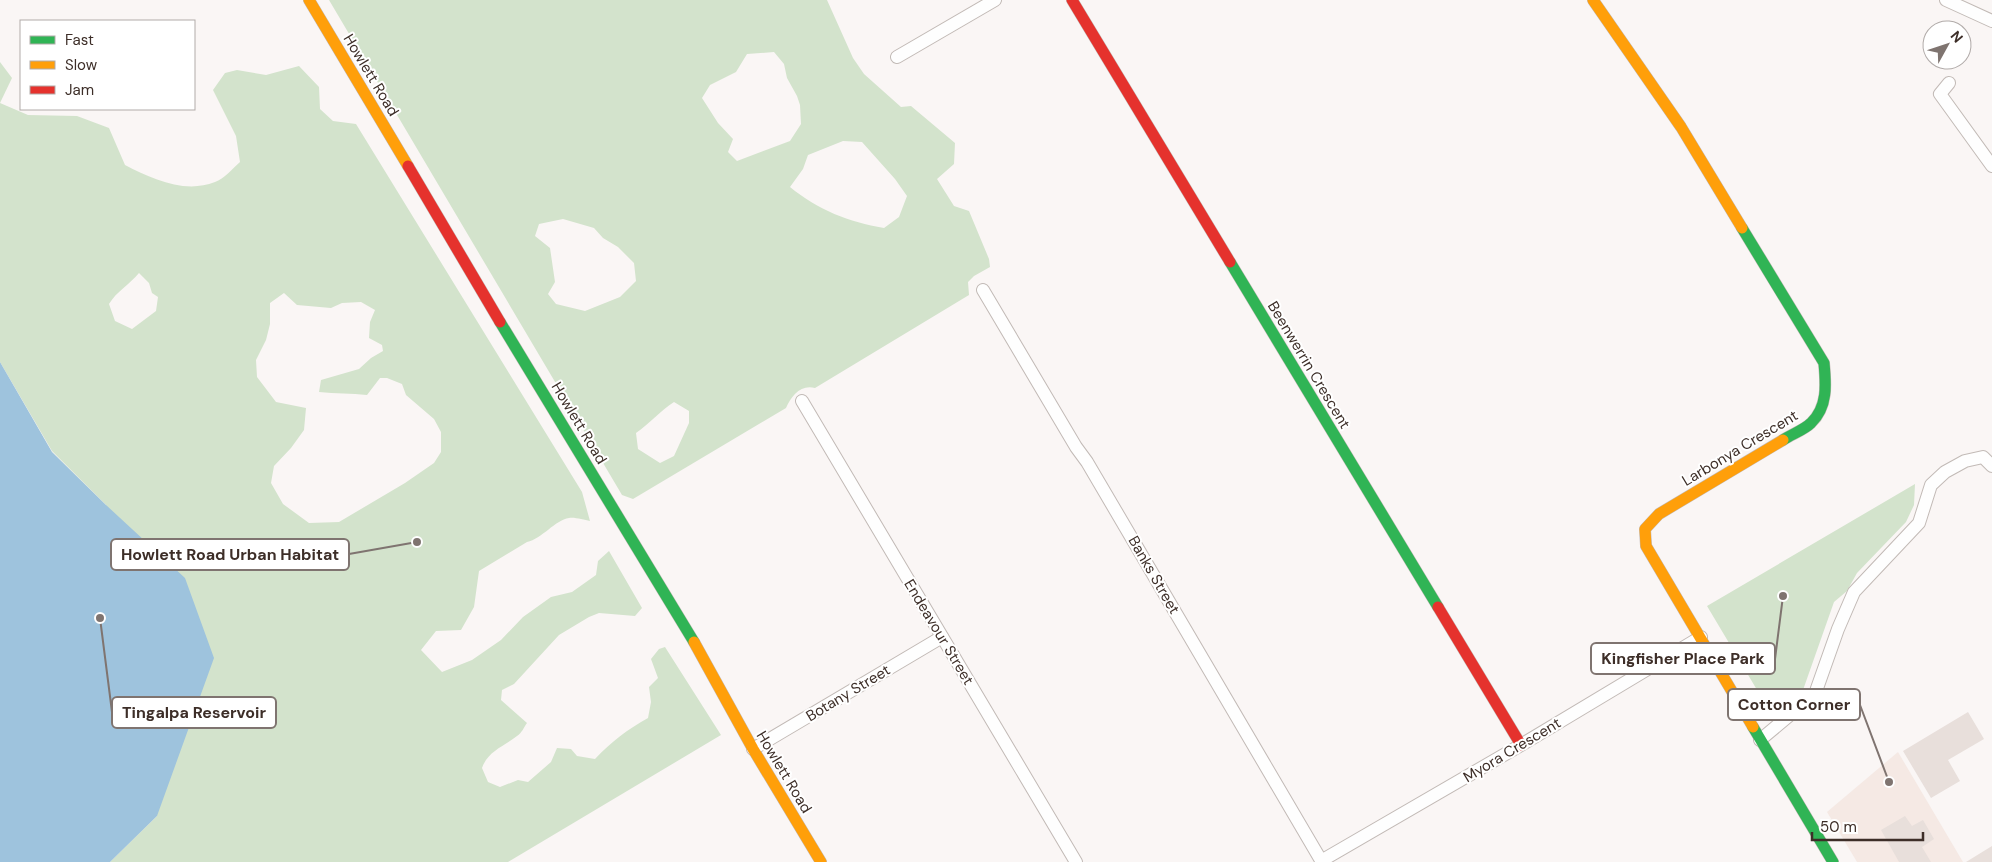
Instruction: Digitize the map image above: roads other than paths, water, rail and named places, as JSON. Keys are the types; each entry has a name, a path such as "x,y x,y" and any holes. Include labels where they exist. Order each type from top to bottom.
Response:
{"street":[{"name":"Howlett Road","path":"309,0 520,356 705,660 712,677 753,749 821,862"},
{"path":"897,57 995,0"},
{"name":"Beenwerrin Crescent","path":"1072,0 1521,745"},
{"name":"Larbonya Crescent","path":"1593,0 1681,127 1824,363 1827,388 1824,406 1811,423 1659,514 1645,528 1646,546 1833,862"},
{"path":"1946,0 1992,21"},
{"path":"1949,84 1940,94 1992,166"},
{"name":"Banks Street","path":"983,290 1087,462 1321,862"},
{"name":"Endeavour Street","path":"802,401 1076,862"},
{"path":"1760,740 1814,694 1854,592 1919,522 1931,484 1945,472 1965,461 1983,457 1992,466"},
{"name":"Botany Street","path":"753,749 942,637"},
{"name":"Myora Crescent","path":"1321,862 1701,637"}],"water":[{"path":"0,362 52,452 185,578 214,658 157,816 110,862 0,862"}],"place":[{"name":"Howlett Road Urban Habitat","path":"417,542"},
{"name":"Kingfisher Place Park","path":"1783,596"},
{"name":"Tingalpa Reservoir","path":"100,618"},
{"name":"Cotton Corner","path":"1889,782"}]}
